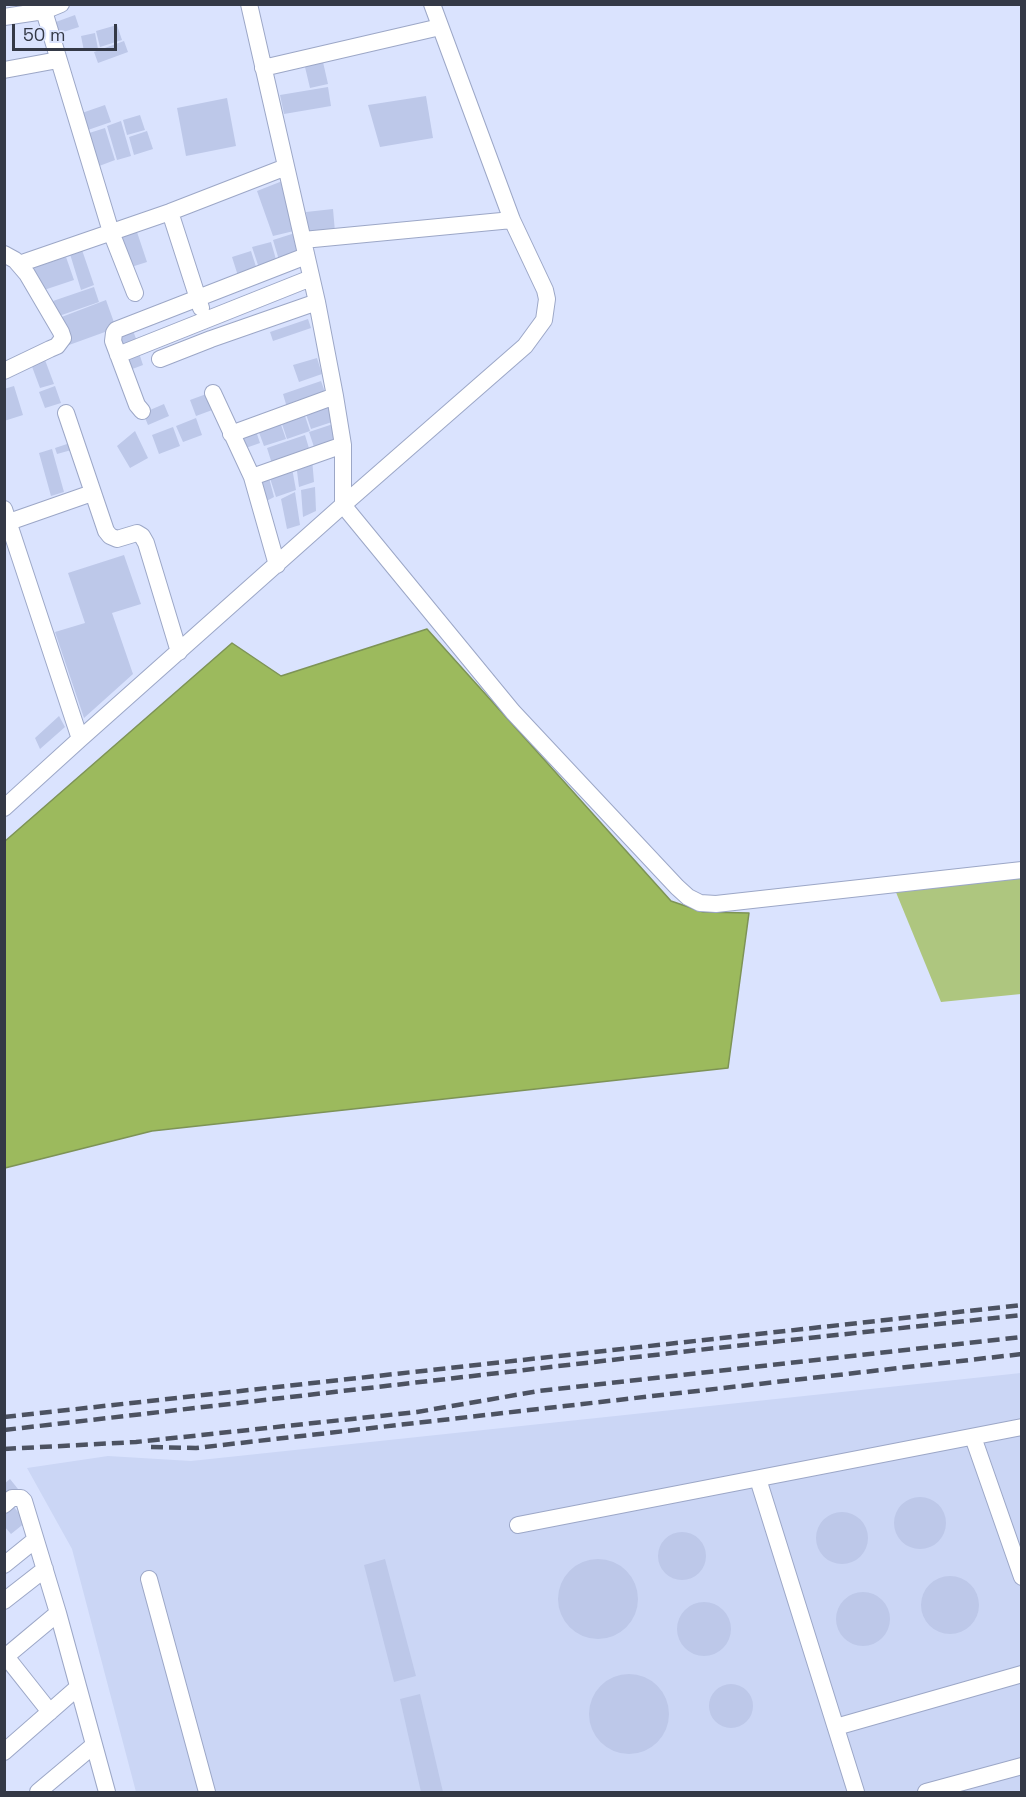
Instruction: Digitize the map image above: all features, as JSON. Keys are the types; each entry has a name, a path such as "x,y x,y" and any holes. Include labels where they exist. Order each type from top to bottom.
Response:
{"street":[{"path":"4,17 44,11 61,4"},
{"path":"249,4 317,302 335,396 343,445 343,505 513,712 688,897 700,903 716,904 1022,870"},
{"path":"4,808 525,346 544,320 547,299 545,290 512,220 432,4"},
{"path":"44,11 111,232 135,292"},
{"path":"263,68 440,27"},
{"path":"4,70 58,60"},
{"path":"20,264 170,212 286,167"},
{"path":"170,212 211,339"},
{"path":"142,411 137,405 113,341 116,330 198,298 304,248 512,220"},
{"path":"4,254 20,264 63,338 50,349 4,370"},
{"path":"118,355 311,278"},
{"path":"160,359 317,302"},
{"path":"213,393 252,477 277,565"},
{"path":"231,434 335,396"},
{"path":"66,413 106,531 117,539 137,533 146,543 179,652"},
{"path":"252,477 343,445"},
{"path":"80,739 7,515 92,493"},
{"path":"518,1525 1022,1427"},
{"path":"973,1437 1022,1576"},
{"path":"758,1479 856,1792"},
{"path":"4,1504 12,1498 21,1498 24,1501 58,1613 107,1792"},
{"path":"4,1566 35,1539"},
{"path":"4,1601 45,1569"},
{"path":"149,1579 207,1792"},
{"path":"50,1712 5,1656 58,1613"},
{"path":"836,1727 1022,1674"},
{"path":"8,1743 50,1712 77,1688"},
{"path":"38,1792 94,1745"},
{"path":"926,1792 974,1786 1022,1766"}],"shaded area":[{"path":"427,629 671,901 703,912 749,913 728,1068 152,1131 5,1168 4,842 232,643 281,676"},
{"path":"1021,872 1021,994 941,1002 893,885"},
{"path":"1021,1373 1021,1792 136,1792 72,1549 27,1468 108,1456 191,1461"}],"building":[{"path":"75,15 79,27 57,34 53,23"},
{"path":"117,25 122,40 100,47 96,31"},
{"path":"95,33 98,49 84,51 81,36"},
{"path":"124,41 128,52 98,63 94,52"},
{"path":"323,62 328,84 310,88 305,67"},
{"path":"328,87 331,106 284,114 280,95"},
{"path":"426,96 433,138 380,147 368,105"},
{"path":"227,98 236,146 186,156 177,108"},
{"path":"105,105 111,122 85,131 79,114"},
{"path":"140,115 145,130 127,135 123,120"},
{"path":"121,121 131,156 117,160 107,126"},
{"path":"105,128 115,160 94,168 83,135"},
{"path":"147,131 153,149 134,155 129,137"},
{"path":"285,180 298,230 273,236 257,191"},
{"path":"333,209 335,232 309,234 306,212"},
{"path":"137,232 147,262 128,268 118,238"},
{"path":"295,233 301,253 279,260 273,240"},
{"path":"271,242 277,263 259,268 252,247"},
{"path":"82,250 94,285 81,290 70,254"},
{"path":"251,251 258,273 239,279 232,257"},
{"path":"66,257 74,280 41,291 33,268"},
{"path":"94,287 99,302 59,316 53,301"},
{"path":"106,300 116,328 69,345 59,318"},
{"path":"308,319 311,328 273,341 270,332"},
{"path":"132,328 138,344 123,351 116,334"},
{"path":"138,350 143,365 127,371 122,356"},
{"path":"317,358 322,374 299,382 293,365"},
{"path":"45,360 54,384 40,388 31,364"},
{"path":"321,381 327,398 288,411 283,394"},
{"path":"14,386 23,415 4,421 4,389"},
{"path":"55,386 61,403 45,408 39,392"},
{"path":"209,393 215,409 196,416 190,400"},
{"path":"329,403 335,421 311,429 305,411"},
{"path":"164,404 169,416 148,425 143,413"},
{"path":"303,410 310,431 287,439 280,418"},
{"path":"196,418 202,435 183,442 176,426"},
{"path":"279,419 286,439 264,446 257,427"},
{"path":"333,424 340,444 316,453 309,432"},
{"path":"173,427 180,446 159,454 152,435"},
{"path":"255,428 260,443 240,450 235,434"},
{"path":"135,431 148,458 130,468 117,446"},
{"path":"305,435 311,455 273,467 267,448"},
{"path":"73,442 75,449 57,454 55,448"},
{"path":"52,449 64,492 51,496 39,453"},
{"path":"312,459 314,482 299,487 296,463"},
{"path":"292,468 296,490 276,497 269,475"},
{"path":"269,478 274,497 261,504 255,485"},
{"path":"315,487 316,511 303,517 301,490"},
{"path":"295,492 300,525 287,529 281,499"},
{"path":"124,555 141,604 112,613 133,674 84,718 55,632 85,623 68,573"},
{"path":"59,716 65,727 40,749 35,738"},
{"path":"10,1479 18,1489 4,1500 4,1484"},
{"path":"920,1497 930,1499 938,1505 944,1513 946,1523 944,1533 938,1541 930,1547 920,1549 910,1547 902,1541 896,1533 894,1523 896,1513 902,1505 910,1499"},
{"path":"14,1507 26,1522 11,1534 4,1526 4,1515"},
{"path":"842,1512 856,1516 864,1524 868,1538 864,1552 856,1560 842,1564 828,1560 820,1552 816,1538 820,1524 828,1516"},
{"path":"677,1532 687,1532 699,1539 706,1551 706,1561 699,1573 687,1580 677,1580 662,1569 658,1561 658,1551 669,1536"},
{"path":"385,1559 416,1676 394,1682 364,1565"},
{"path":"598,1559 613,1562 626,1571 635,1584 638,1599 635,1614 626,1627 613,1636 598,1639 583,1636 570,1627 561,1614 558,1599 561,1584 570,1571 583,1562"},
{"path":"950,1576 961,1578 974,1589 979,1605 977,1616 966,1629 950,1634 939,1632 926,1621 921,1605 923,1594 934,1581"},
{"path":"858,1592 868,1592 878,1596 886,1604 890,1619 886,1634 878,1642 868,1646 858,1646 848,1642 840,1634 836,1624 836,1614 840,1604 848,1596"},
{"path":"699,1602 709,1602 719,1606 727,1614 731,1629 727,1644 719,1652 709,1656 699,1656 689,1652 681,1644 677,1634 677,1624 681,1614 689,1606"},
{"path":"621,1674 637,1674 651,1680 663,1692 669,1706 669,1722 663,1736 651,1748 637,1754 621,1754 607,1748 595,1736 589,1722 589,1706 595,1692 607,1680"},
{"path":"731,1684 747,1690 753,1706 747,1722 731,1728 715,1722 709,1706 715,1690"},
{"path":"420,1694 443,1792 421,1792 400,1699"}],"railway":[{"path":"4,1417 1022,1305"},
{"path":"4,1430 1022,1315"},
{"path":"4,1449 136,1442 417,1412 539,1391 1022,1337"},
{"path":"151,1447 196,1448 1022,1354"}]}
